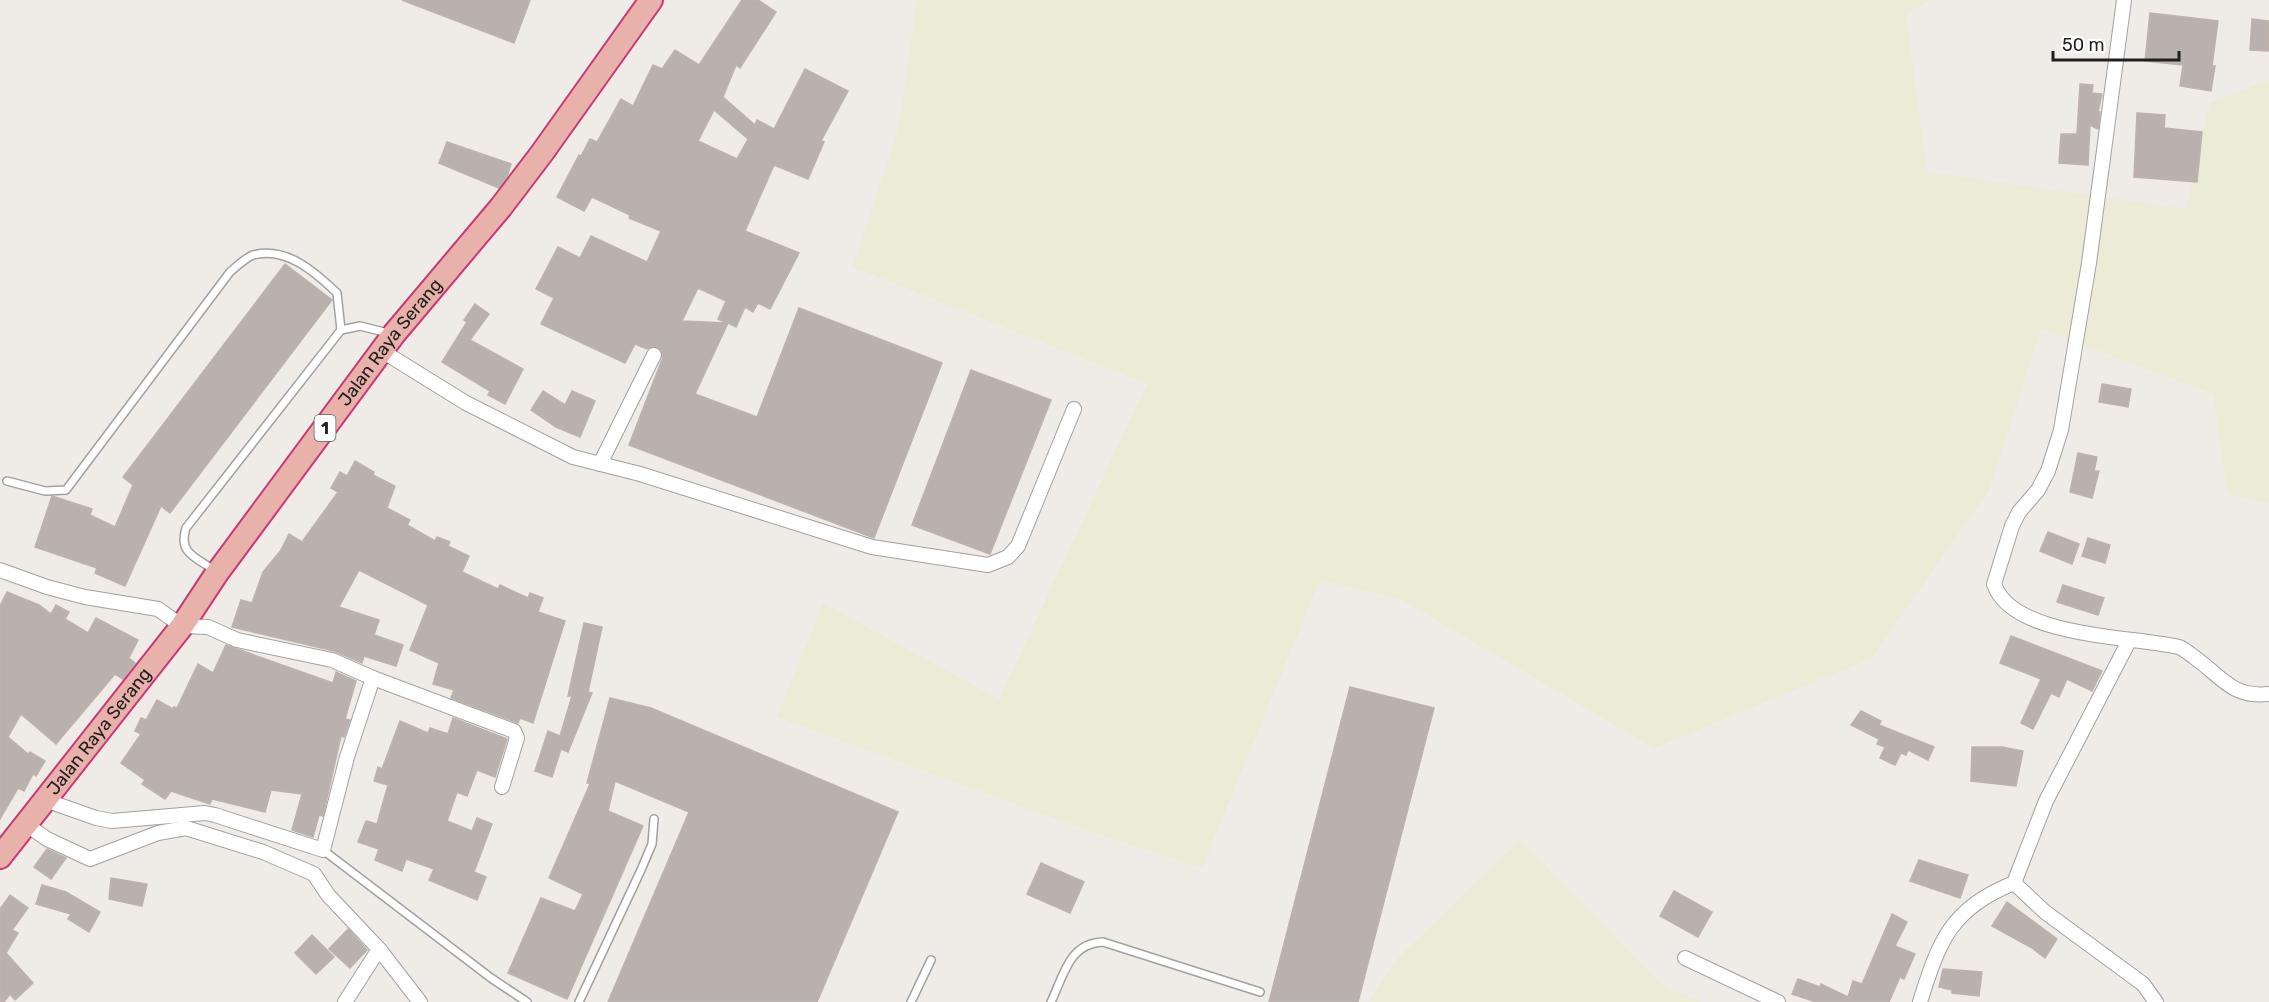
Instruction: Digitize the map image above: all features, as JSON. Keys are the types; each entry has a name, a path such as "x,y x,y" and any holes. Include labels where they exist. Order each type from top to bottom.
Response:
{"highway":[{"name":"Jalan Raya Serang","path":"0,857 182,626 217,573 388,343 501,207 649,1"}],"street":[{"path":"2124,0 2089,263 2061,430 2043,481 2019,512 2012,526 1994,584 2001,599 2060,630 2181,648 2235,690 2245,695 2269,694"},
{"path":"388,343 466,403 549,447 573,457 872,548 988,565 1008,557 1018,546 1074,409"},
{"path":"600,464 654,355"},
{"path":"0,570 47,587 85,597 158,609 182,626 208,627 237,640 332,660 373,678 514,731 517,738 502,787"},
{"path":"1920,1002 1936,950 1956,921 1992,892 2014,883 2046,801 2129,641"},
{"path":"45,800 96,818 112,821 215,814 323,850 347,757 373,678"},
{"path":"27,825 47,839 90,859 158,833 186,828 263,852 314,874 328,895 379,949 420,1002"},
{"path":"2014,883 2045,912 2144,984 2156,1002"},
{"path":"345,1002 379,949"},
{"path":"1685,958 1778,1002"}],"lane":[{"path":"7,481 45,491 66,490 230,272 253,255 282,254 313,270 337,292 341,330"},
{"path":"217,573 186,550 182,540 186,528 341,330 360,326 388,343"},
{"path":"579,1002 652,844 654,819"},
{"path":"323,850 491,978 527,1002"},
{"path":"1051,1002 1075,952 1089,942 1103,942 1260,992"},
{"path":"911,1002 931,960"}],"green space":[{"path":"917,0 1930,0 1906,14 1927,172 2186,209 2210,103 2269,80 2269,503 2228,494 2213,394 2041,329 1989,490 1872,658 1654,748 1402,600 1320,580 1202,868 1095,833 777,717 823,603 999,699 1147,384 853,267 898,130"},
{"path":"1520,840 1665,987 1702,1002 1368,1002 1399,957"}],"building":[{"path":"402,0 530,0 514,43"},
{"path":"742,0 758,0 776,12 740,68 736,65 723,97 755,125 757,120 774,129 805,69 848,91 821,141 824,142 808,179 774,165 745,231 799,253 770,309 758,303 753,312 745,307 736,327 728,323 695,394 757,417 799,308 942,363 874,538 629,445 663,357 661,350 654,346 647,349 635,344 625,363 541,324 554,298 536,289 558,247 580,258 591,236 647,262 661,231 629,218 630,215 592,197 584,211 557,197 579,155 581,156 590,139 597,142 621,99 633,106 653,65 662,69 675,50 699,65","holes":["714,110 748,139 737,159 698,141","698,288 726,301 718,319 727,323 682,321"]},
{"path":"2150,13 2218,21 2211,91 2180,86 2183,65 2145,61"},
{"path":"2252,19 2269,21 2269,51 2250,50"},
{"path":"2080,84 2093,85 2092,93 2102,94 2098,112 2100,112 2098,129 2090,125 2088,165 2059,163 2061,134 2077,134"},
{"path":"2137,113 2165,115 2164,128 2202,132 2197,182 2134,177"},
{"path":"447,142 511,164 507,177 499,188 439,163"},
{"path":"285,264 332,300 170,513 161,506 125,586 95,573 97,568 35,547 52,496 92,509 90,515 115,527 133,485 123,477"},
{"path":"475,304 489,314 470,340 523,369 505,404 488,395 490,391 442,362 467,322 464,320"},
{"path":"971,370 1051,400 990,554 912,525"},
{"path":"2102,384 2131,389 2128,407 2099,402"},
{"path":"543,391 565,405 572,391 595,401 580,437 556,427 531,410"},
{"path":"2078,453 2097,457 2094,471 2099,471 2092,498 2070,492"},
{"path":"355,461 374,472 373,475 395,486 387,508 410,520 407,525 435,541 437,537 450,542 448,546 469,556 462,572 498,589 500,585 528,598 530,593 543,598 538,612 565,621 533,723 520,718 518,723 451,698 454,690 433,684 439,663 410,650 428,605 359,570 339,607 379,620 374,635 403,645 396,666 364,656 362,663 334,651 232,627 241,600 252,603 263,572 281,550 289,534 302,542 338,492 331,488 340,472 347,476"},
{"path":"2048,532 2079,544 2072,564 2040,551"},
{"path":"2088,538 2110,545 2105,563 2082,556"},
{"path":"2063,585 2104,598 2098,615 2057,602"},
{"path":"7,592 39,605 51,614 56,605 69,612 65,619 88,633 96,618 138,640 129,658 135,663 123,679 115,674 56,744 21,714 8,737 28,754 30,752 45,761 36,776 33,774 24,791 18,788 0,819 0,606"},
{"path":"584,623 602,627 588,692 592,693 568,752 561,749 552,777 535,771 548,731 560,736 572,696 568,696"},
{"path":"2011,636 2102,671 2092,691 2067,679 2059,697 2051,693 2033,729 2021,723 2041,679 2000,663"},
{"path":"226,645 333,683 336,672 356,681 345,719 350,720 344,737 341,736 323,816 319,815 313,837 292,830 302,794 271,790 265,812 212,799 210,804 171,791 165,799 142,784 145,780 121,763 141,734 135,731 141,718 146,720 157,700 173,709 177,708 198,664 213,673"},
{"path":"1350,687 1434,708 1358,1002 1269,1002"},
{"path":"610,698 651,708 898,812 817,1002 608,1002 689,812 615,781 608,811 643,826 567,999 508,973 541,898 575,911 583,894 549,878 590,784 587,783"},
{"path":"1861,711 1881,721 1879,725 1934,747 1928,760 1908,750 1906,755 1901,753 1895,765 1880,758 1885,747 1877,744 1879,739 1851,725"},
{"path":"453,718 507,739 495,777 477,770 467,796 457,792 447,821 472,831 477,818 492,824 474,872 486,877 477,900 429,880 434,869 406,859 402,871 375,860 379,849 358,842 366,821 377,824 388,785 374,781 378,767 382,769 400,721 428,733 430,728 448,734"},
{"path":"1972,747 2002,747 2023,751 2016,786 1971,781"},
{"path":"47,849 66,858 51,879 34,867"},
{"path":"1919,860 1968,875 1960,898 1910,881"},
{"path":"1041,863 1084,882 1070,913 1027,894"},
{"path":"111,878 147,884 142,906 109,899"},
{"path":"42,885 66,892 100,912 89,932 68,919 71,914 36,904"},
{"path":"1674,891 1712,912 1698,937 1660,916"},
{"path":"10,895 28,908 12,930 18,933 6,953 33,983 15,1000 10,994 4,1002 0,1002 0,909"},
{"path":"2007,902 2057,939 2045,958 2032,948 1992,926"},
{"path":"1892,914 1907,922 1895,946 1915,954 1904,979 1900,977 1889,1002 1816,1002 1792,994 1798,979 1820,987 1821,984 1848,997 1853,981 1862,984"},
{"path":"348,929 367,950 350,968 329,949"},
{"path":"312,935 334,957 316,974 295,953"},
{"path":"1943,969 1982,972 1979,996 1952,993 1952,990 1939,987"}]}
